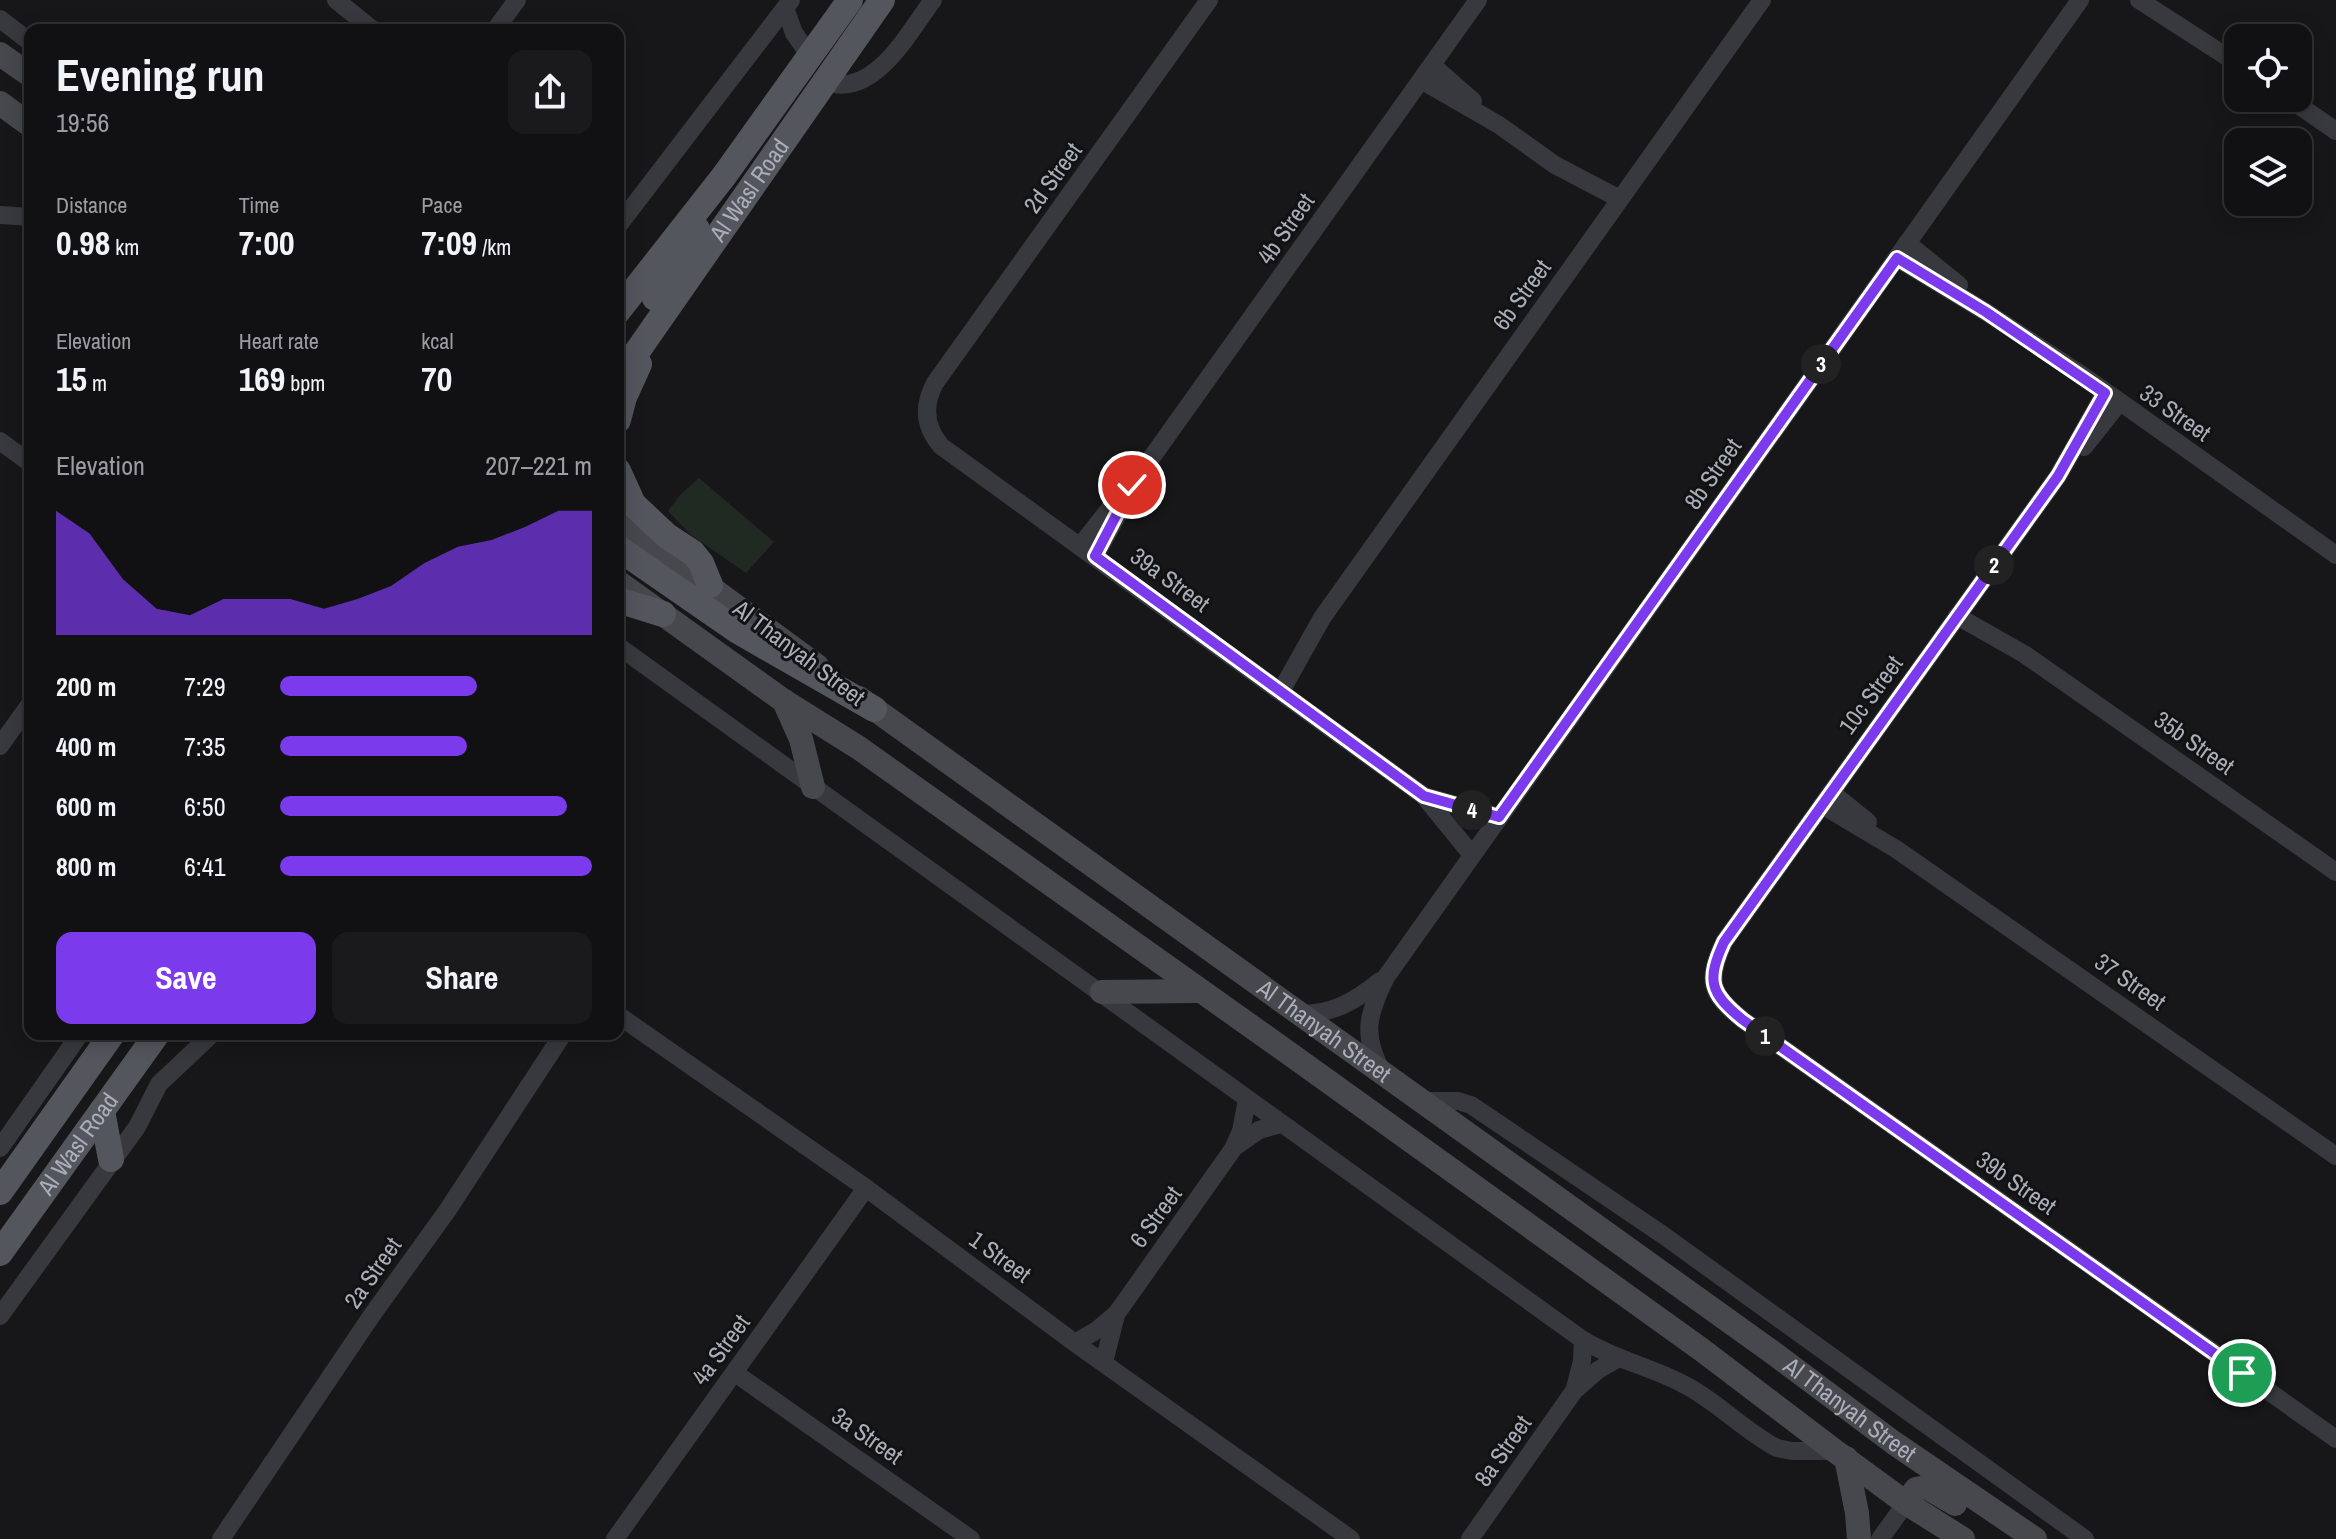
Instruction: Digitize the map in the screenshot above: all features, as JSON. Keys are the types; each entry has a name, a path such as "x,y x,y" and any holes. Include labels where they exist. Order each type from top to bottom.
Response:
{"main road":[{"name":"Al Wasl Road","path":"624,303 724,176 850,0"},
{"name":"Al Wasl Road","path":"624,371 882,0"},
{"path":"0,54 24,71"},
{"path":"0,103 24,121"},
{"path":"624,342 682,256 724,176"},
{"path":"624,281 644,276"},
{"path":"624,397 656,326"},
{"path":"624,484 633,504 667,536 693,553 710,585"},
{"name":"Al Thanyah Street","path":"624,523 874,709 1297,1014 1772,1352 1894,1443 2035,1539"},
{"path":"624,552 728,625 874,709"},
{"name":"Al Thanyah Street","path":"624,586 784,701 859,748 1447,1166 1906,1503 1963,1539"},
{"path":"624,602 663,614"},
{"path":"784,701 801,739 813,787"},
{"path":"1102,992 1198,991"},
{"name":"Al Wasl Road","path":"0,1192 108,1040"},
{"name":"Al Wasl Road","path":"0,1253 153,1040"},
{"path":"102,1111 111,1159"},
{"path":"1447,1166 1485,1175 1537,1212 1547,1209 1549,1193"},
{"path":"1840,1455 1857,1513 1859,1539"},
{"path":"1906,1503 1916,1489 1931,1488 2007,1539"}],"street":[{"path":"336,0 366,24"},
{"path":"499,24 517,0"},
{"path":"824,81 839,87 856,84 874,74 933,0"},
{"name":"2d Street","path":"935,383 1209,0"},
{"name":"4b Street","path":"1088,550 1478,0"},
{"name":"6b Street","path":"1275,686 1762,0"},
{"name":"8b Street","path":"1384,1075 1376,1062 1369,1033 1372,1004 1386,977 2080,0"},
{"path":"2139,0 2224,55"},
{"path":"2156,0 2180,25"},
{"path":"788,4 794,33 810,56"},
{"path":"624,218 788,4"},
{"path":"0,19 24,37"},
{"path":"1426,72 1616,205"},
{"path":"2308,112 2336,131"},
{"path":"0,215 24,217"},
{"name":"33 Street","path":"1902,250 1967,292 1986,312 2336,555"},
{"name":"39a Street","path":"935,383 926,414 931,431 941,446 1424,796 1472,855"},
{"name":"10c Street","path":"1724,942 2058,476 2077,456 2112,398"},
{"path":"0,441 24,459"},
{"name":"35b Street","path":"1961,610 2004,634 2024,654 2336,872"},
{"path":"624,650 1583,1340 1686,1385 1777,1448 1840,1455"},
{"path":"0,746 24,712"},
{"name":"39a Street","path":"1424,796 1499,817"},
{"name":"37 Street","path":"1826,799 1876,829 1896,849 2332,1145"},
{"name":"39b Street","path":"1724,942 1711,978 1715,992 1743,1020 2336,1439"},
{"name":"8b Street","path":"1297,1014 1339,1009 1386,977"},
{"name":"1 Street","path":"624,1019 866,1188 1075,1343 1351,1539"},
{"path":"0,1148 76,1040"},
{"path":"0,1316 137,1127 163,1079 205,1040"},
{"name":"2a Street","path":"221,1539 372,1315 447,1211 559,1040"},
{"name":"6 Street","path":"1075,1343 1117,1313 1233,1149 1241,1131 1247,1100"},
{"path":"1422,1101 1458,1101 1471,1105 1663,1235 2085,1539"},
{"name":"6 Street","path":"1233,1149 1249,1135 1281,1124"},
{"name":"4a Street","path":"615,1539 866,1188"},
{"name":"6 Street","path":"1104,1362 1117,1313"},
{"name":"8a Street","path":"1574,1391 1582,1361 1583,1340"},
{"name":"8a Street","path":"1470,1539 1574,1391 1598,1370 1619,1358"},
{"name":"3a Street","path":"735,1373 971,1539"},
{"path":"1880,1539 1906,1503"}],"shaded area":[{"path":"699,478 774,542 746,573 691,535 668,511"}],"route":[{"path":"1132,485 1095,556 1424,796 1499,817 1897,258 1986,312 2105,393 2058,476 1724,942 1711,978 1715,992 1743,1020 2242,1373"}]}
